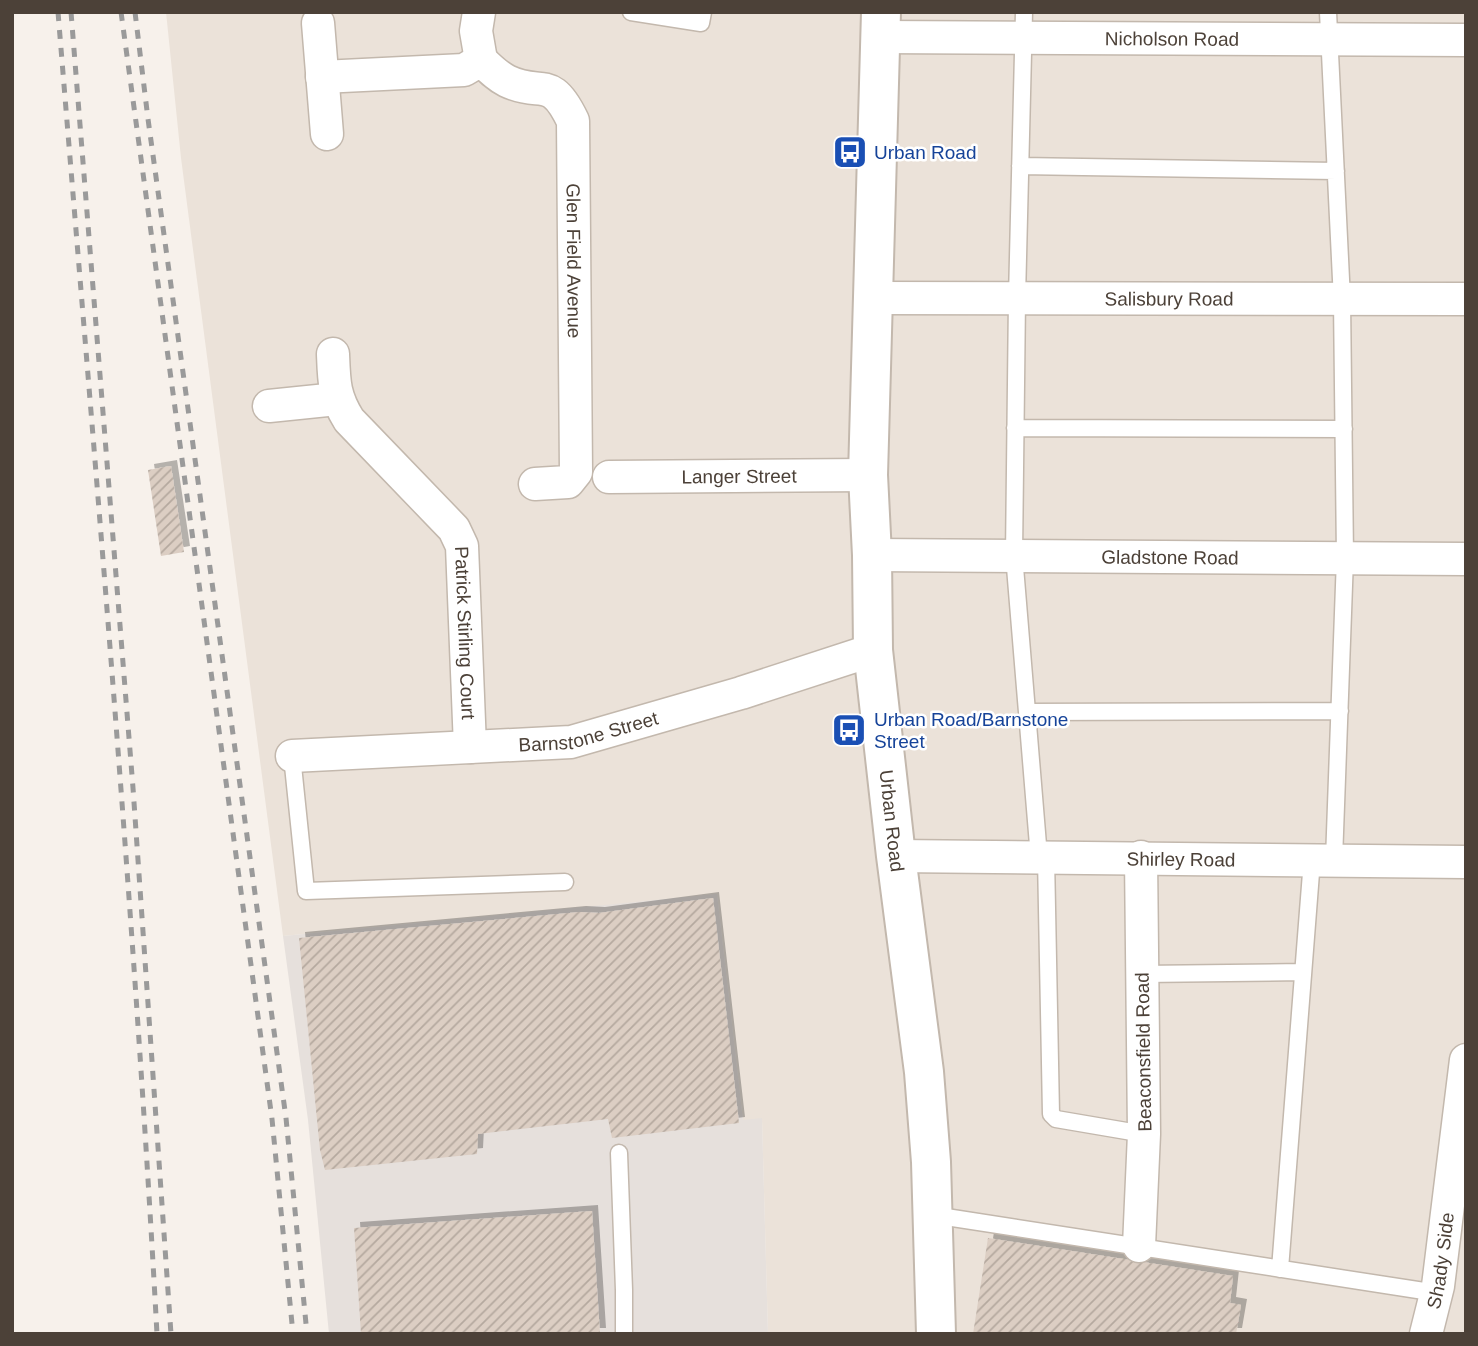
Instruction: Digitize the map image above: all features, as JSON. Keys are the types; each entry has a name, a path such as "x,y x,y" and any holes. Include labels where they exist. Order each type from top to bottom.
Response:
{"street":[{"path":"322,77 464,70 481,60 476,31 479,12"},
{"path":"318,23 327,134"},
{"name":"Nicholson Road","path":"881,25 1329,26 1466,40"},
{"name":"Urban Road","path":"881,25 868,475 873,650 924,1073 933,1215 936,1334"},
{"name":"Glen Field Avenue","path":"481,60 508,81 553,91 564,103 573,121 576,472 568,482 535,484"},
{"name":"Salisbury Road","path":"873,298 1466,299"},
{"name":"Patrick Stirling Court","path":"333,354 334,388 349,420 454,529 462,546 470,747"},
{"path":"269,406 337,398"},
{"name":"Langer Street","path":"608,477 868,475"},
{"name":"Gladstone Road","path":"872,555 1466,559"},
{"name":"Barnstone Street","path":"292,756 571,741 741,693 873,650"},
{"name":"Shirley Road","path":"896,856 1466,862"},
{"name":"Beaconsfield Road","path":"1139,1246 1144,1134 1141,858"},
{"name":"Shady Side","path":"1426,1334 1447,1289 1466,1060"}],"lane":[{"path":"631,12 701,23 703,12"},
{"path":"1024,25 1014,555 1043,857 1051,1114 1056,1119 1144,1134"},
{"path":"1280,1269 1303,972 1323,860 1340,710 1345,558 1342,300 1329,26"},
{"path":"1020,166 1336,171"},
{"path":"1015,428 1344,429"},
{"path":"1027,712 1340,710"},
{"path":"292,756 306,891 565,882"},
{"path":"1142,974 1303,972"},
{"path":"619,1153 624,1334"},
{"path":"933,1215 1280,1269 1447,1289"}],"shaded area":[{"path":"166,12 1466,12 1466,1334 768,1334 762,1119 743,1121 717,895 283,936 181,158"},
{"path":"717,894 743,1120 762,1118 768,1334 329,1334 308,1120 283,936"}],"building":[{"path":"171,466 184,552 161,556 148,470"},
{"path":"713,898 739,1123 612,1138 608,1119 478,1134 477,1154 325,1170 320,1150 299,938 580,912 599,913"},
{"path":"592,1211 600,1334 361,1334 354,1228"},
{"path":"988,1238 1233,1276 1230,1303 1241,1305 1236,1334 973,1334"}],"railway":[{"path":"58,12 125,838 157,1334"},
{"path":"71,12 133,788 171,1334"},
{"path":"121,12 272,1119 293,1334"},
{"path":"135,12 286,1118 307,1334"}],"place":[{"name":"Urban Road","path":"850,152"},
{"name":"Urban Road/Barnstone Street","path":"849,730"}]}
